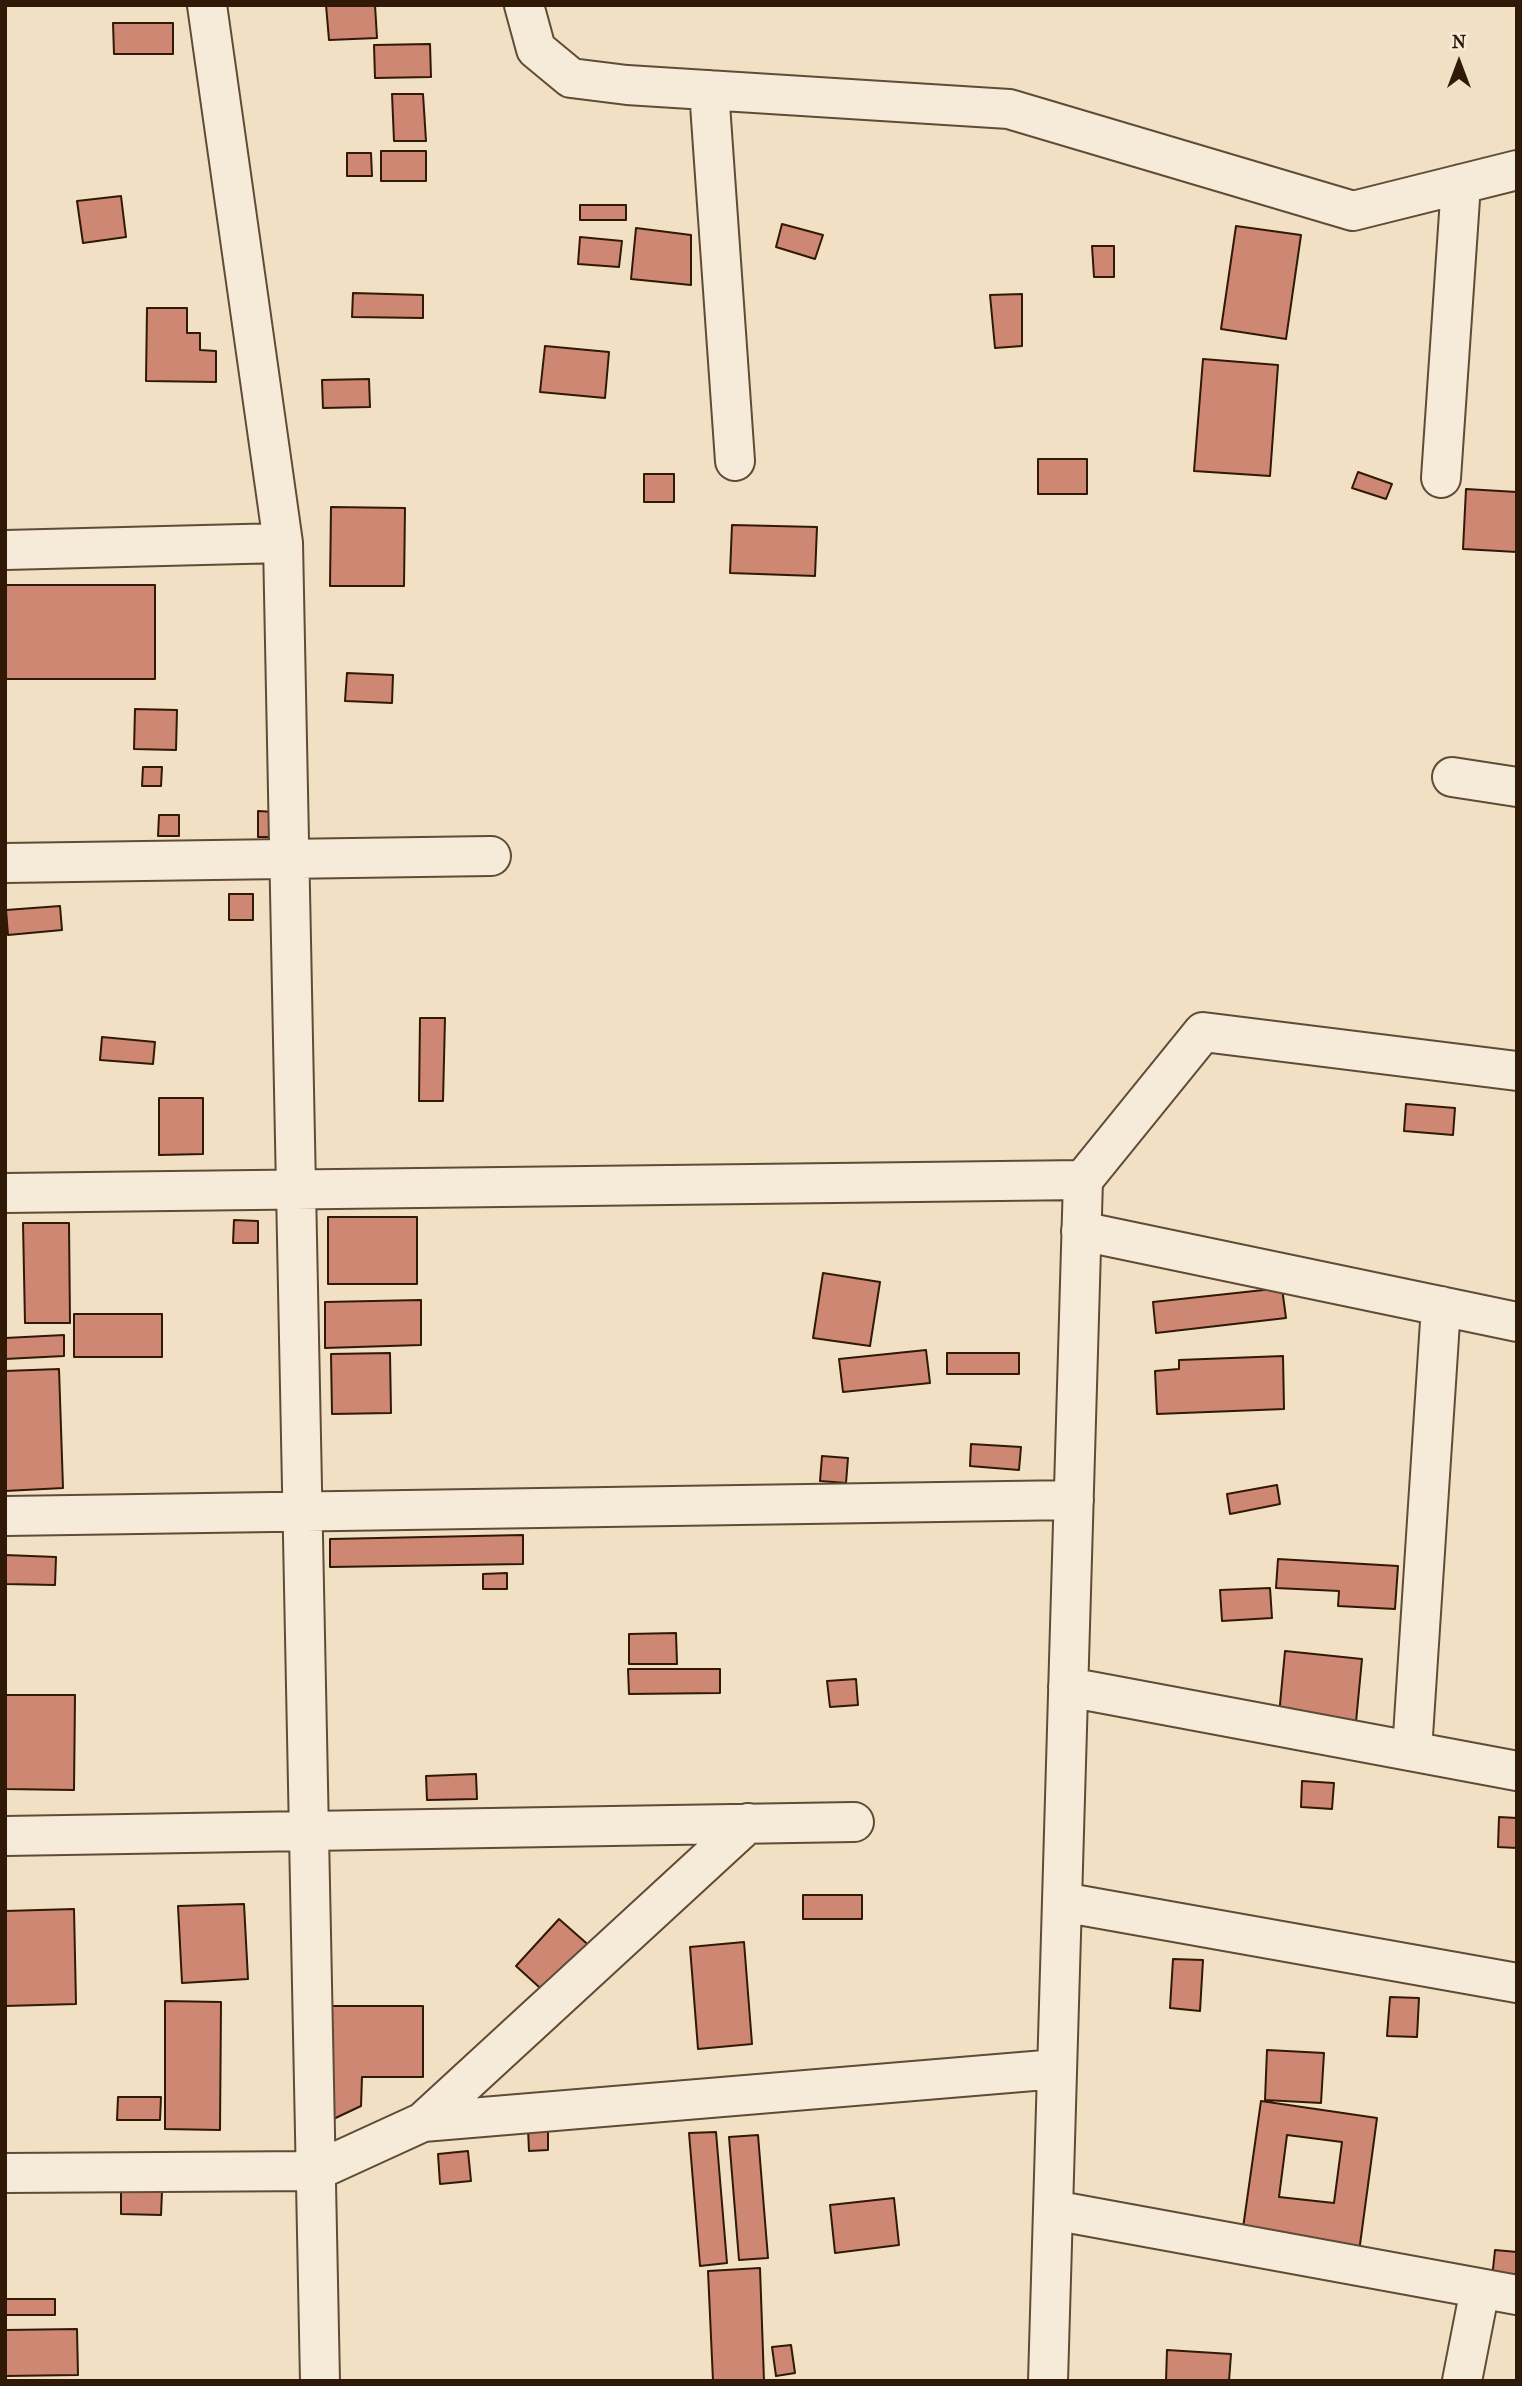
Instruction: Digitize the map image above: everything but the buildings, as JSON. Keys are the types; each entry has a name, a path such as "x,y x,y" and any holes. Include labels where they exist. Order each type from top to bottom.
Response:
{"street":[{"path":"207,5 283,543 320,2381"},
{"path":"524,5 536,49 571,78 627,85 1009,109 1353,211 1517,170"},
{"path":"709,90 735,461"},
{"path":"1441,478 1461,184"},
{"path":"5,550 283,543"},
{"path":"1452,777 1517,787"},
{"path":"5,863 491,856"},
{"path":"1048,2381 1083,1180 1203,1032 1517,1071"},
{"path":"5,1193 1083,1180"},
{"path":"1081,1231 1517,1322"},
{"path":"1412,1751 1441,1306"},
{"path":"5,1516 1074,1500"},
{"path":"1068,1687 1517,1771"},
{"path":"5,1836 854,1822"},
{"path":"5,2173 316,2171 423,2122 748,1823"},
{"path":"1062,1902 1517,1983"},
{"path":"423,2122 1057,2069"},
{"path":"1053,2210 1499,2292 1462,2381"}]}
